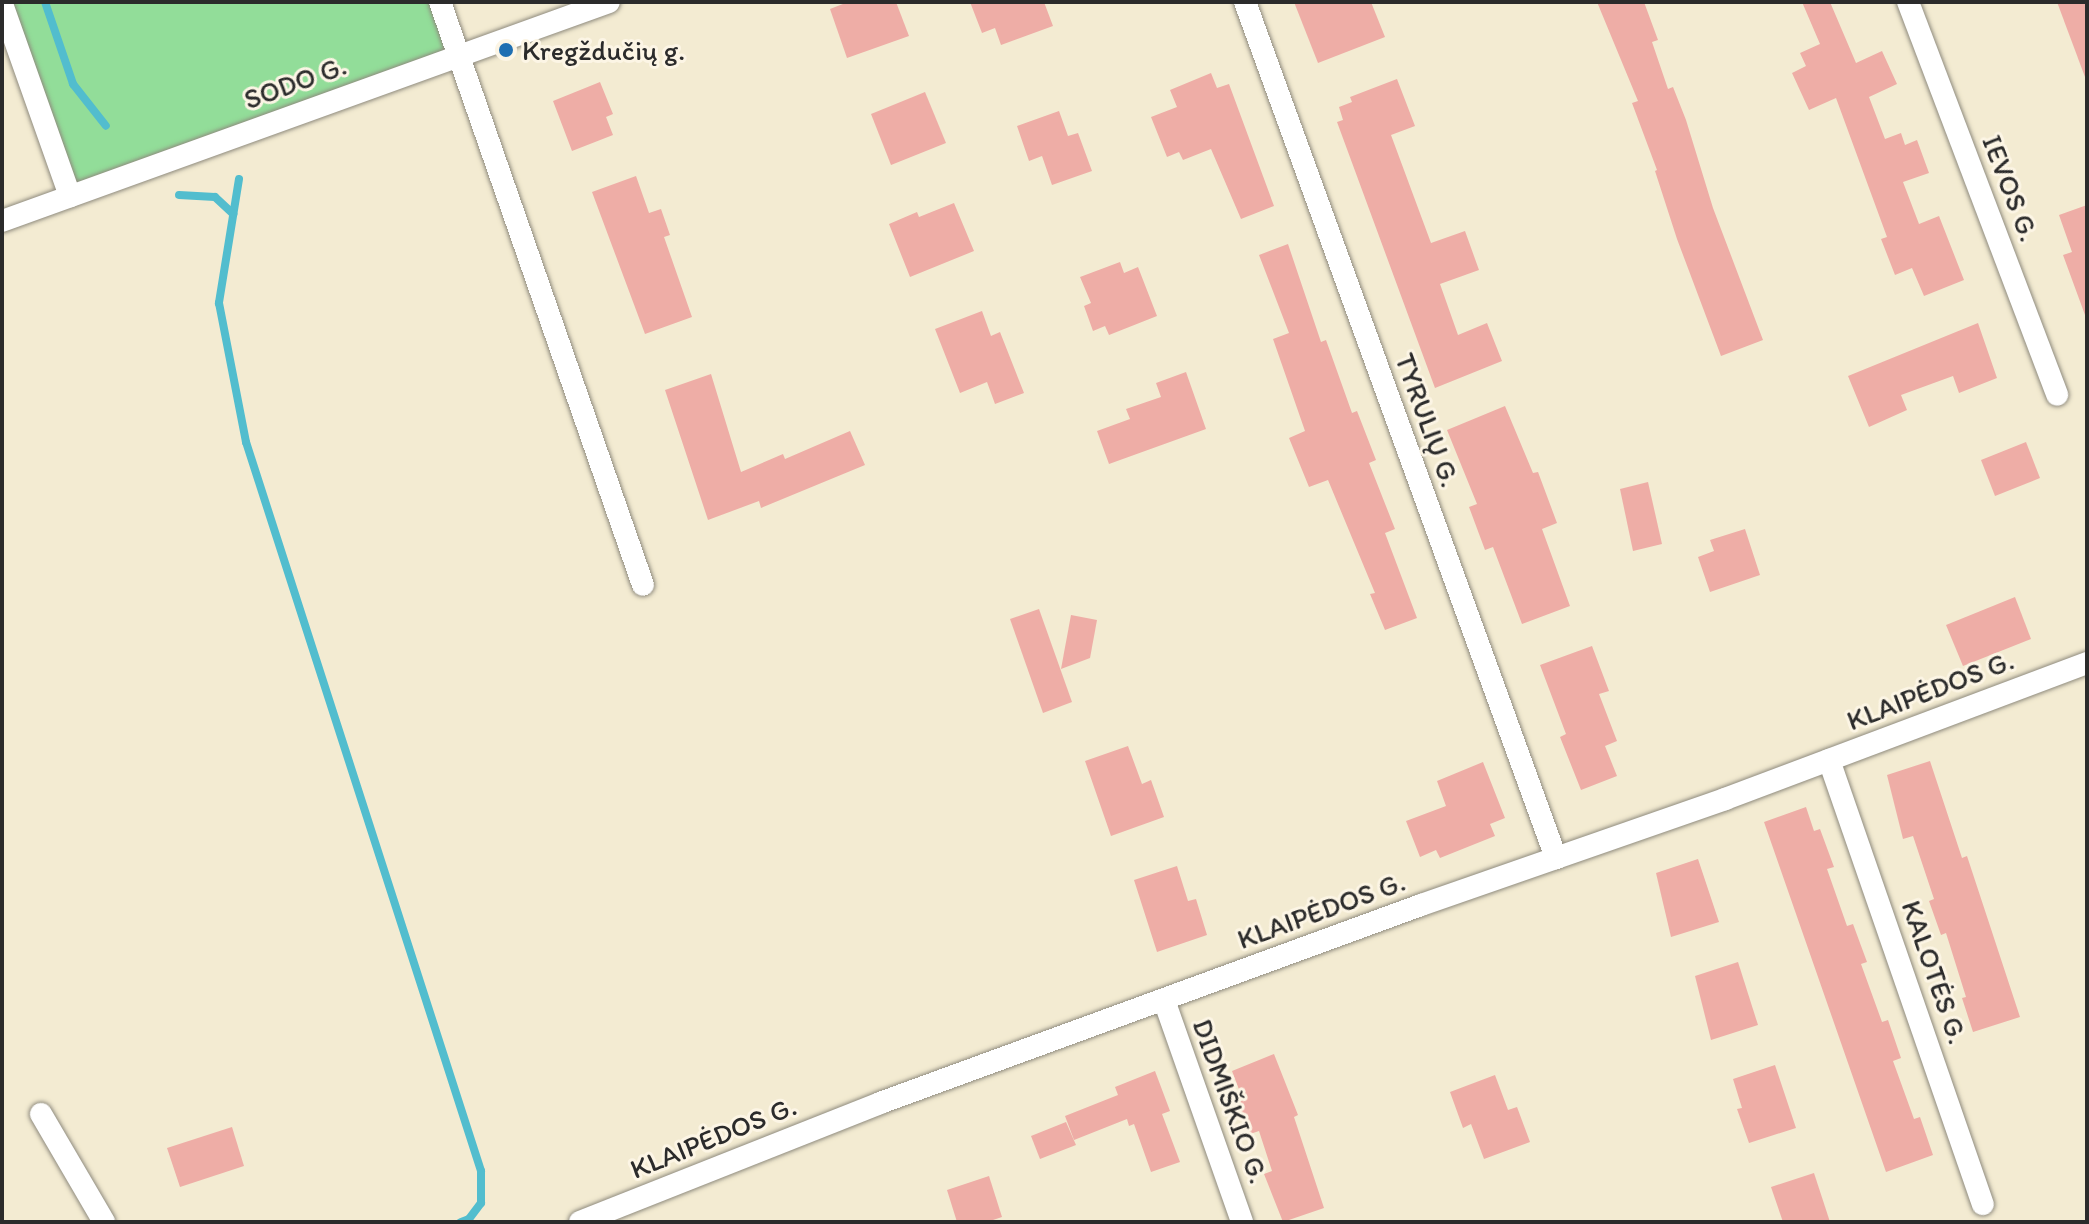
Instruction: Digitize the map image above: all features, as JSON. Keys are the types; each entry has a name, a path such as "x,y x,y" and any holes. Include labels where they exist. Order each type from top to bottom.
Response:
{"street":[{"path":"440,2 643,585"},
{"name":"SODO G.","path":"2,221 609,2"},
{"name":"TYRULIŲ G.","path":"1245,2 1556,858"},
{"name":"IEVOS G.","path":"1908,2 2057,395"},
{"path":"2,4 70,196"},
{"name":"KLAIPĖDOS G.","path":"580,1222 835,1120 1829,760 2087,663"},
{"name":"KALOTĖS G.","path":"1829,760 1983,1204"},
{"name":"DIDMIŠKIO G.","path":"1164,1000 1242,1222"},
{"path":"41,1114 104,1222"}],"green space":[{"path":"2,2 440,2 457,55 70,196"}],"building":[{"path":"848,2 896,2 909,36 847,58 830,9"},
{"path":"970,2 1044,2 1053,26 1001,45 995,28 982,33"},
{"path":"1294,2 1371,2 1385,37 1318,63"},
{"path":"1597,2 1644,2 1658,40 1652,42 1668,89 1673,87 1686,120 1713,208 1763,340 1721,356 1677,239 1657,170 1632,103 1638,101"},
{"path":"1802,2 1830,2 1856,63 1882,51 1897,84 1869,97 1885,139 1901,133 1905,145 1917,140 1929,173 1903,182 1919,224 1939,216 1964,280 1924,296 1912,268 1895,275 1881,239 1887,237 1836,98 1809,110 1792,73 1806,66 1800,53 1820,44"},
{"path":"2057,2 2087,2 2087,77 2085,77"},
{"path":"1211,73 1217,88 1229,84 1274,206 1241,219 1211,149 1183,160 1179,152 1167,157 1151,117 1177,107 1170,90"},
{"path":"1397,79 1415,126 1391,135 1431,243 1465,231 1479,270 1440,284 1458,335 1487,323 1502,361 1435,388 1337,122 1343,120 1339,107 1352,102 1350,97"},
{"path":"600,82 613,114 606,117 613,135 572,151 553,101"},
{"path":"925,92 946,143 891,165 871,114"},
{"path":"1059,111 1068,136 1078,133 1092,171 1052,185 1042,156 1029,161 1017,126"},
{"path":"636,176 649,213 661,209 670,235 664,237 692,317 645,334 592,192"},
{"path":"954,203 974,251 910,277 889,224 917,212 919,217"},
{"path":"2087,205 2085,315 2063,255 2072,252 2059,215"},
{"path":"1288,244 1321,342 1326,340 1352,413 1357,411 1376,460 1369,463 1395,529 1385,533 1417,618 1385,630 1370,594 1375,593 1328,480 1309,487 1289,438 1305,431 1273,339 1289,333 1259,255"},
{"path":"1120,262 1124,273 1138,267 1157,316 1109,335 1105,326 1093,331 1084,306 1091,303 1080,277"},
{"path":"982,311 991,336 1000,332 1024,393 995,404 987,382 960,393 935,329"},
{"path":"1978,323 1997,378 1959,393 1953,376 1901,395 1907,410 1869,427 1848,376"},
{"path":"1186,372 1206,429 1109,464 1097,431 1130,419 1126,409 1161,397 1156,383"},
{"path":"711,374 741,472 783,454 785,459 850,431 865,465 761,508 759,501 708,520 665,390"},
{"path":"1505,406 1533,473 1538,472 1557,523 1542,529 1570,606 1522,624 1493,547 1485,550 1469,507 1477,504 1447,430"},
{"path":"2026,442 2040,478 1995,496 1981,460"},
{"path":"1648,482 1662,544 1633,551 1620,489"},
{"path":"1745,529 1760,575 1710,592 1698,557 1714,551 1710,540"},
{"path":"2015,597 2031,639 1963,666 1946,625"},
{"path":"1039,609 1072,702 1043,713 1010,619"},
{"path":"1071,615 1097,620 1090,658 1061,669"},
{"path":"1592,646 1609,691 1599,694 1617,741 1605,746 1617,776 1581,790 1560,737 1566,734 1540,665"},
{"path":"1128,746 1142,784 1151,780 1164,817 1111,836 1085,761"},
{"path":"1930,761 1962,858 1967,856 2020,1017 1973,1032 1962,998 1966,997 1946,933 1941,935 1929,901 1934,899 1913,836 1903,839 1887,775"},
{"path":"1483,762 1505,818 1490,824 1495,836 1440,858 1436,850 1420,857 1406,821 1446,806 1437,781"},
{"path":"1806,807 1814,831 1820,829 1834,867 1827,869 1847,926 1853,924 1867,962 1861,964 1882,1022 1888,1020 1901,1058 1893,1061 1914,1119 1920,1117 1933,1155 1886,1172 1764,822"},
{"path":"1698,859 1719,922 1671,937 1656,873"},
{"path":"1177,866 1188,901 1196,899 1207,935 1157,952 1134,880"},
{"path":"1738,962 1758,1025 1711,1040 1695,976"},
{"path":"1274,1054 1298,1115 1294,1117 1324,1208 1283,1222 1264,1174 1272,1171 1259,1131 1250,1134 1237,1103 1243,1100 1232,1071"},
{"path":"1775,1065 1796,1128 1749,1143 1737,1109 1742,1108 1733,1079"},
{"path":"1155,1071 1170,1111 1162,1114 1180,1162 1151,1172 1134,1124 1129,1126 1127,1119 1074,1140 1065,1116 1118,1095 1115,1087"},
{"path":"1495,1075 1508,1110 1517,1107 1530,1142 1484,1159 1471,1124 1463,1128 1450,1092"},
{"path":"1066,1122 1076,1145 1040,1159 1031,1136"},
{"path":"232,1127 244,1166 180,1187 167,1148"},
{"path":"1814,1173 1830,1222 1783,1222 1771,1187"},
{"path":"989,1176 1002,1217 987,1222 957,1222 947,1190"}],"waterway":[{"path":"45,2 73,84 106,126"},
{"path":"239,179 219,303 246,442 481,1171 481,1203 469,1219 461,1222"},
{"path":"179,195 215,197 233,214"}],"place":[{"name":"Kregždučių g.","path":"506,50"}]}
